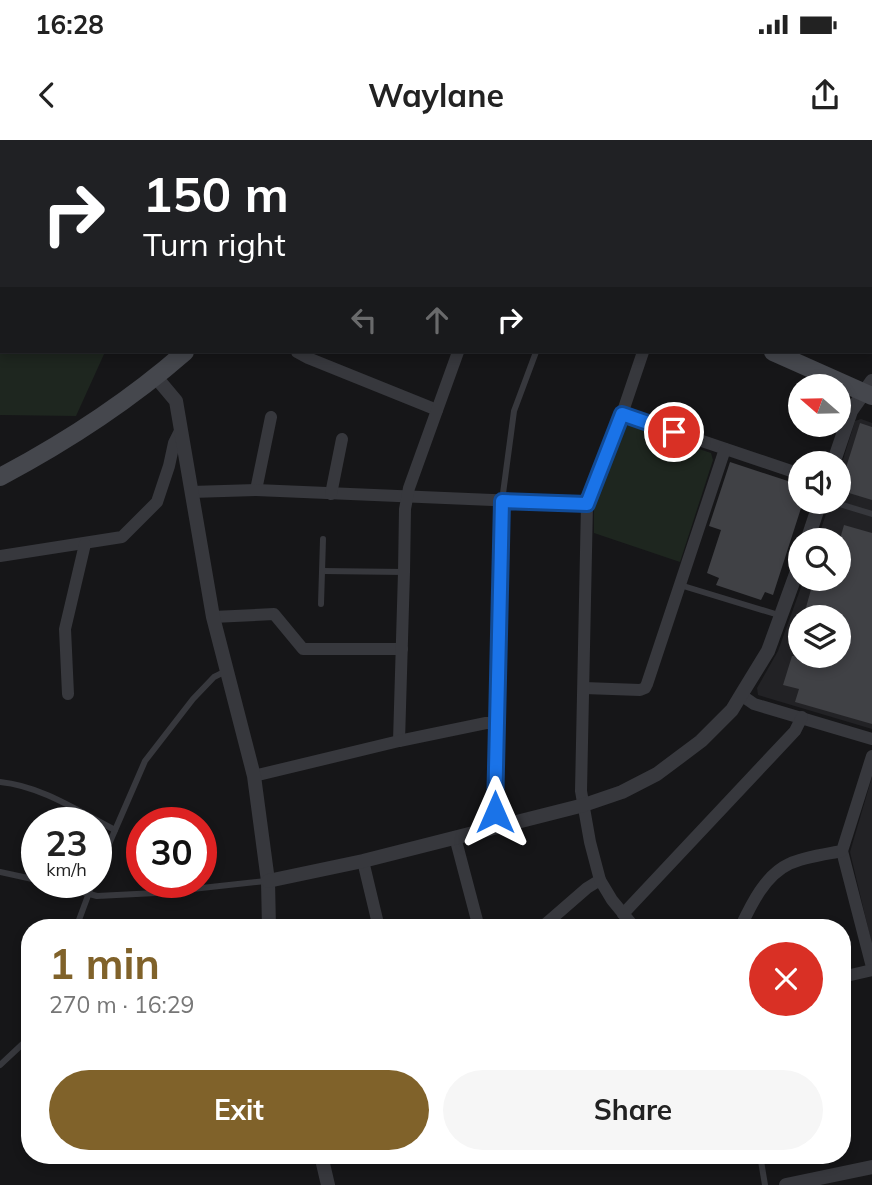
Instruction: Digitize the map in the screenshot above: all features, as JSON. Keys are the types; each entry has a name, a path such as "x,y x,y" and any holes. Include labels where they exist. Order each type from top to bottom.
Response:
{"main road":[{"path":"0,477 57,446 102,416 182,354"},
{"path":"778,354 869,390"}],"street":[{"path":"300,354 437,410"},
{"path":"399,741 405,509 457,354"},
{"path":"627,919 605,891 600,880 581,791 587,504 642,354"},
{"path":"155,376 176,401 213,617 254,776 268,881 269,919"},
{"path":"837,451 850,411 869,390"},
{"path":"622,414 788,470"},
{"path":"256,490 271,417"},
{"path":"0,556 122,537 157,502 174,443 181,429"},
{"path":"331,494 342,439"},
{"path":"584,688 645,688 725,449"},
{"path":"191,492 256,490 587,504"},
{"path":"498,827 495,812 496,723 502,501"},
{"path":"68,694 65,629 85,544"},
{"path":"268,881 363,861 584,805 622,792 665,769 701,741 732,710 768,652 790,591"},
{"path":"213,617 274,614 303,649 402,649"},
{"path":"741,695 754,704 872,739"},
{"path":"623,914 795,731 802,717"},
{"path":"254,776 399,741 496,723"},
{"path":"851,974 872,968 842,851 872,756"},
{"path":"456,837 477,919"},
{"path":"744,919 751,905 774,874 790,863 842,851"},
{"path":"363,861 377,919"},
{"path":"551,919 600,880"},
{"path":"323,1164 328,1185"},
{"path":"786,1185 872,1167"}],"lane":[{"path":"502,501 514,411 536,354"},
{"path":"851,508 872,514"},
{"path":"321,604 323,539"},
{"path":"323,571 404,572"},
{"path":"680,585 782,616"},
{"path":"112,837 145,761 193,699 214,677 226,671"},
{"path":"0,782 36,790 115,830"},
{"path":"0,872 21,877"},
{"path":"112,895 268,881"},
{"path":"79,919 87,898"},
{"path":"0,1065 21,1045"},
{"path":"762,1164 765,1185"}],"shaded area":[{"path":"0,354 104,354 76,416 0,415"},
{"path":"861,419 872,423 872,729 758,695 757,688 778,651 788,623 788,668 851,668 851,605 795,605 800,591 851,591 851,528 821,528 826,514 851,514 851,451 846,451 855,421"},
{"path":"629,425 711,453 713,460 680,562 594,533 594,504 622,428"},
{"path":"872,777 872,945 850,852"}],"building":[{"path":"860,423 872,427 872,500 851,494 851,452"},
{"path":"730,462 788,481 788,514 799,514 795,528 788,528 788,548 773,595 765,592 761,600 716,585 719,578 707,573 721,530 709,526"},
{"path":"844,525 872,533 872,724 795,702 799,689 783,685 788,668 851,668 851,605 807,605 811,591 851,591 851,528 843,528"}],"route":[{"path":"495,812 502,501 587,504 622,414 674,432"}]}
